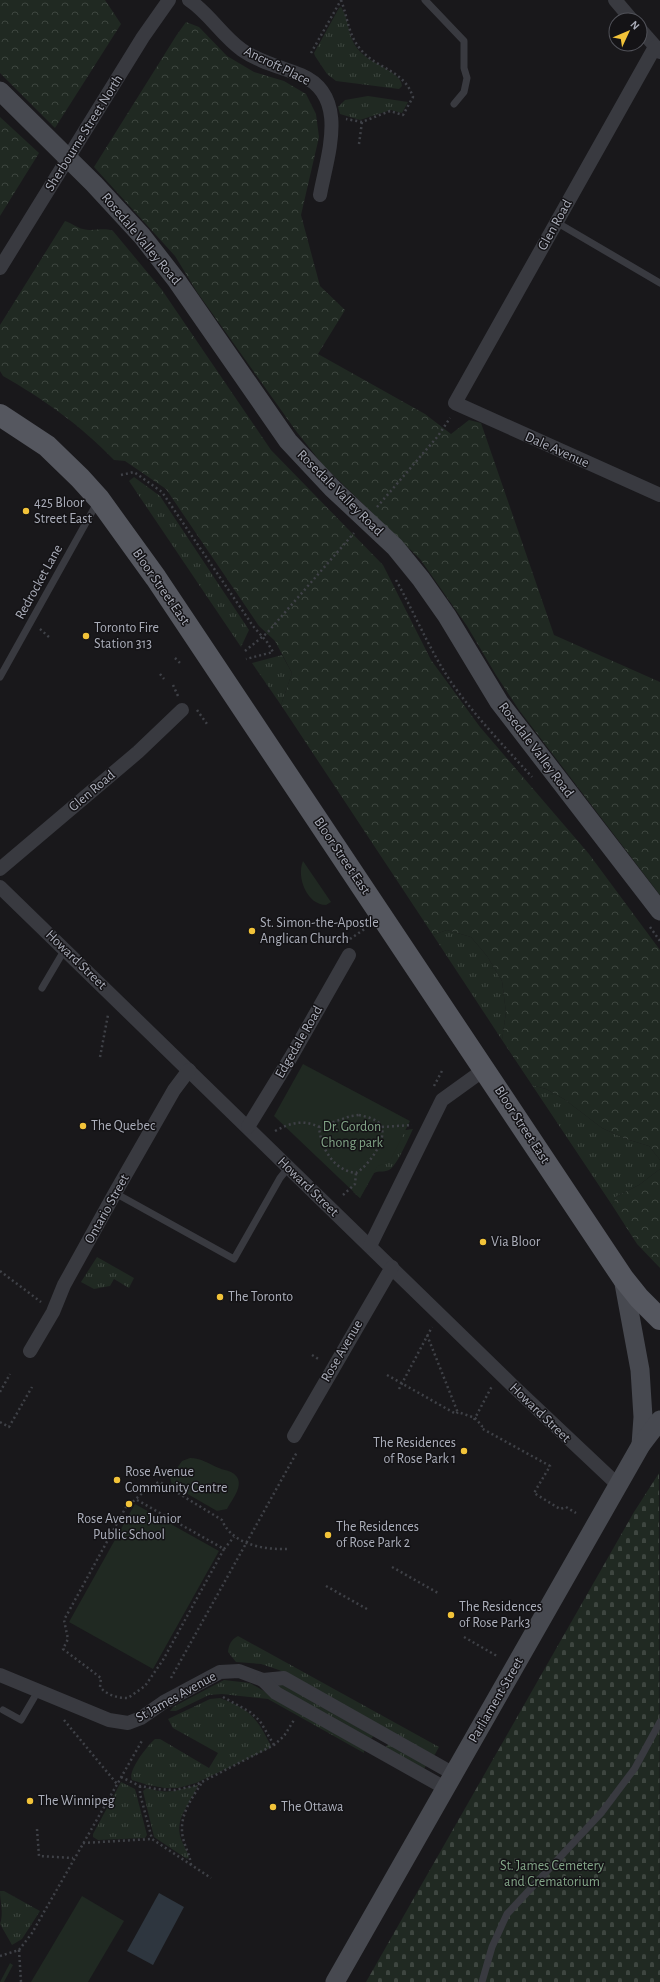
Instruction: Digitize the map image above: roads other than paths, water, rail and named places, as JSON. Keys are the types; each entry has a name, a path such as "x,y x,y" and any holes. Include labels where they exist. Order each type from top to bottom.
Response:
{"main road":[{"name":"Bloor Street East","path":"0,415 46,446 80,478 99,499 156,578 241,704 623,1278 639,1298 660,1319"}],"street":[{"name":"Sherbourne Street North","path":"0,268 143,37 169,0"},
{"name":"Ancroft Place","path":"189,0 241,50 256,59 303,76 312,81 324,95 332,115 333,127 320,195"},
{"path":"615,0 625,12"},
{"path":"648,38 658,50"},
{"name":"Glen Road","path":"455,403 556,222 658,50"},
{"name":"Rosedale Valley Road","path":"0,91 94,184 142,236 177,281 288,441 332,488 395,547 421,579 447,616 499,702 660,912"},
{"name":"Dale Avenue","path":"455,403 660,495"},
{"name":"Glen Road","path":"0,869 138,752 180,704"},
{"name":"Howard Street","path":"0,887 248,1127 288,1168 392,1267 512,1386 618,1485"},
{"name":"Edgedale Road","path":"248,1127 291,1057 349,955"},
{"path":"370,1246 442,1100 485,1069"},
{"name":"Ontario Street","path":"30,1350 53,1312 64,1285 115,1193 174,1090 189,1070"},
{"name":"Rose Avenue","path":"297,1441 392,1267"},
{"path":"623,1278 640,1370 643,1417 641,1445"},
{"name":"Parliament Street","path":"335,1982 641,1445 660,1420"},
{"name":"St James Avenue","path":"0,1675 109,1720 128,1723 141,1718 164,1702 220,1672 239,1671 263,1680 284,1678 449,1781"}],"lane":[{"path":"425,0 464,40 464,68 467,78 464,92 454,104"},
{"path":"556,222 660,283"},
{"name":"Redrocket Lane","path":"0,677 99,499"},
{"path":"42,988 65,949"},
{"path":"115,1193 234,1259 280,1178 288,1168"},
{"path":"3,1710 21,1720 38,1691"},
{"path":"482,1982 492,1947 507,1914 602,1812 635,1768 660,1722"}],"place":[{"name":"425 Bloor Street East","path":"26,511"},
{"name":"Toronto Fire Station 313","path":"86,636"},
{"name":"St. Simon-the-Apostle Anglican Church","path":"252,931"},
{"name":"The Quebec","path":"83,1126"},
{"name":"Via Bloor","path":"483,1242"},
{"name":"The Toronto","path":"220,1297"},
{"name":"The Residences of Rose Park 1","path":"464,1451"},
{"name":"Rose Avenue Community Centre","path":"117,1480"},
{"name":"Rose Avenue Junior Public School","path":"129,1504"},
{"name":"The Residences of Rose Park 2","path":"328,1535"},
{"name":"The Residences of Rose Park3","path":"451,1615"},
{"name":"The Winnipeg","path":"30,1801"},
{"name":"The Ottawa","path":"273,1807"}],"park label":[{"name":"Dr. Gordon Chong park","path":"352,1136"},
{"name":"St. James Cemetery and Crematorium","path":"552,1874"}]}
